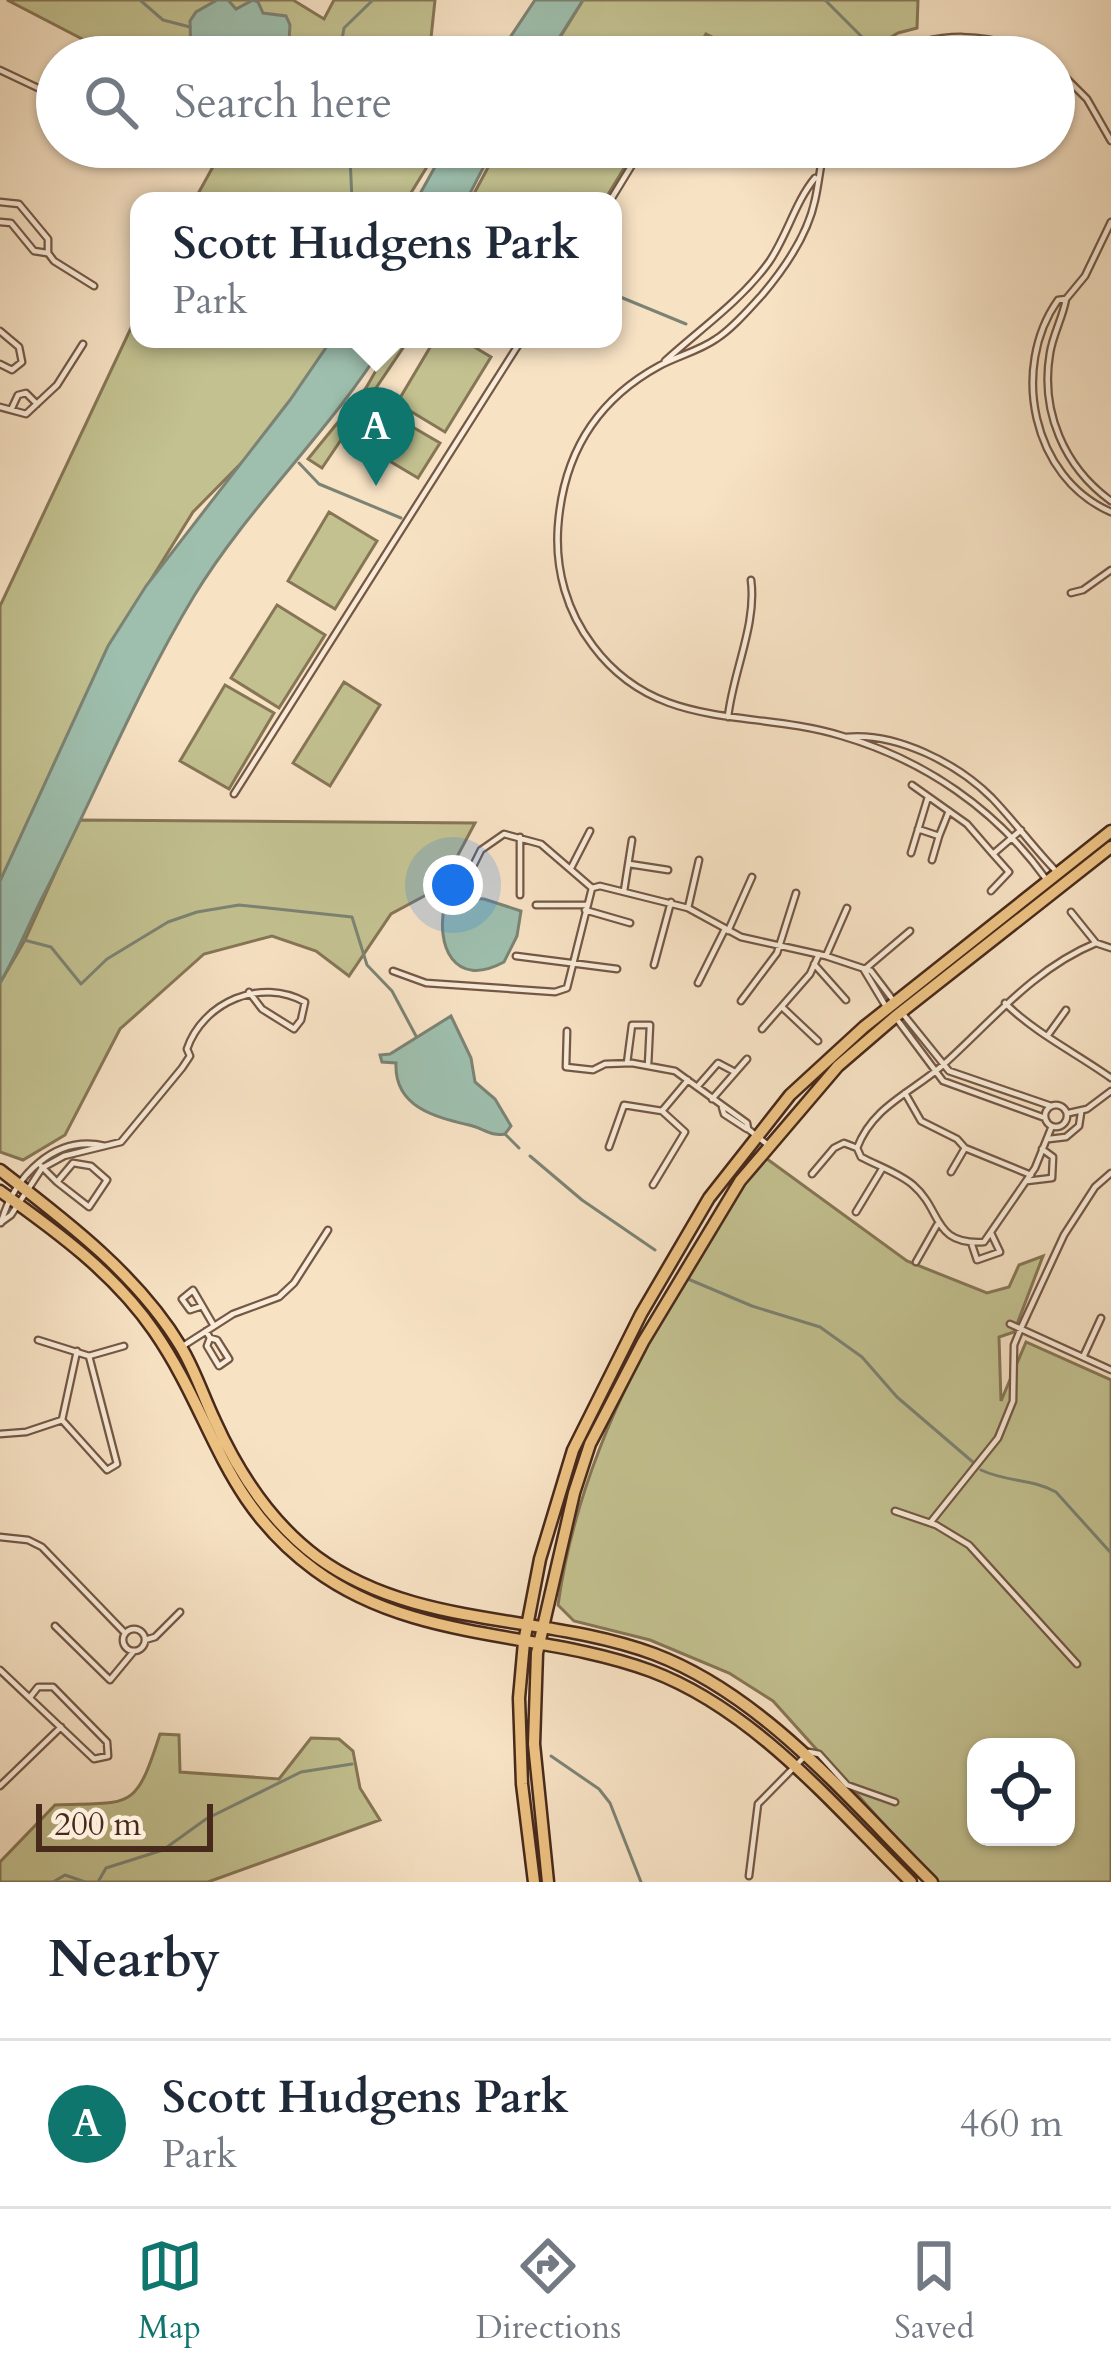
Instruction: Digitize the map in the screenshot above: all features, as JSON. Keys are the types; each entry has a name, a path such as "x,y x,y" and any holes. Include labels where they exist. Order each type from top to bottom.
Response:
{"highway":[{"path":"548,1882 534,1744 539,1644 574,1493 597,1426 700,1240 768,1145 895,1010 917,1001 1111,831"},
{"path":"534,1882 520,1751 524,1642 544,1543 581,1428 709,1198 752,1132 790,1095 1056,882 1111,848"},
{"path":"0,1170 131,1284 182,1347 237,1468 263,1504 312,1553 336,1570 397,1598 442,1611 624,1644 700,1675 760,1715 932,1882"},
{"path":"0,1191 118,1285 154,1330 186,1382 235,1486 302,1560 345,1590 392,1612 440,1626 617,1660 678,1683 737,1719 911,1882"},
{"path":"118,1285 130,1289 167,1336 182,1347"}],"street":[{"path":"0,70 36,87"},
{"path":"1075,87 1111,141"},
{"path":"661,365 714,340 770,285 807,223 816,200 819,168"},
{"path":"817,176 762,270 735,302 608,403 576,446 560,503 556,545 561,580 582,630 612,668 662,701 694,713 895,741 940,762 989,796 1021,830 1056,882"},
{"path":"0,202 19,204 48,239 48,253 54,261 94,286"},
{"path":"0,222 11,224 34,250 48,253"},
{"path":"1111,222 1085,276 1066,299 1049,354 1048,404 1070,457 1092,486 1111,501"},
{"path":"1066,299 1053,307 1036,346 1031,392 1037,421 1062,473 1079,492 1111,512"},
{"path":"0,331 19,347 22,362 12,370 0,364"},
{"path":"0,407 26,414 57,386 82,344"},
{"path":"234,794 517,348"},
{"path":"10,410 18,394 26,393 37,404"},
{"path":"1071,593 1111,570"},
{"path":"728,717 731,683 752,608 751,580"},
{"path":"846,736 953,787 1013,836 1056,882"},
{"path":"912,785 967,824 1009,872 992,891"},
{"path":"910,853 928,797"},
{"path":"932,860 949,811"},
{"path":"918,830 939,836"},
{"path":"993,854 1021,830"},
{"path":"571,868 590,831"},
{"path":"465,882 481,850 495,837 520,837 541,844 592,888 671,902 726,930 871,971 934,1072 947,1083 1046,1118 1052,1126"},
{"path":"520,837 520,895"},
{"path":"624,891 632,840"},
{"path":"688,908 698,860"},
{"path":"628,864 668,870"},
{"path":"698,983 752,877"},
{"path":"393,971 426,983 556,992 567,988 592,888"},
{"path":"741,1001 779,947 796,893"},
{"path":"654,965 671,902"},
{"path":"536,905 585,908 630,923"},
{"path":"762,1029 822,955 847,908"},
{"path":"1071,912 1096,943 1111,948"},
{"path":"864,970 910,931"},
{"path":"1052,1126 1029,1178 984,1242 949,1236 937,1226 931,1208 915,1187 861,1157 859,1144 871,1121 943,1065 1005,1003 1051,968 1096,943"},
{"path":"516,956 617,969"},
{"path":"814,964 847,1000"},
{"path":"0,1223 39,1165 121,1142 182,1068 190,1056 188,1044 208,1018 243,992 249,992 296,997 305,1002 301,1020 294,1029 262,1009 249,992"},
{"path":"912,1026 917,1001"},
{"path":"1005,1003 1028,1026 1111,1078"},
{"path":"782,1007 818,1041"},
{"path":"895,1010 953,1073 1059,1105 1067,1113"},
{"path":"1048,1035 1066,1010"},
{"path":"627,1063 632,1024 650,1025 648,1066"},
{"path":"876,1034 887,1030 907,1034"},
{"path":"567,1031 566,1067 593,1070 604,1064 627,1063 675,1071 768,1145"},
{"path":"712,1099 746,1059"},
{"path":"697,1087 718,1063 735,1072"},
{"path":"662,1111 688,1080"},
{"path":"1000,1103 1005,1091"},
{"path":"1067,1113 1082,1111 1111,1091"},
{"path":"905,1092 921,1121 957,1139 964,1148 1029,1178 1052,1178 1053,1156 1042,1149"},
{"path":"609,1147 624,1105 662,1111 685,1132 653,1185"},
{"path":"1046,1118 1051,1106"},
{"path":"1049,1138 1066,1137 1079,1126 1082,1111"},
{"path":"1052,1126 1064,1124 1067,1113"},
{"path":"812,1174 834,1148 859,1144"},
{"path":"951,1172 964,1148"},
{"path":"39,1165 57,1182 87,1207 107,1183 80,1162 73,1162 57,1182"},
{"path":"856,1212 882,1169"},
{"path":"930,1523 998,1438 1013,1401 1014,1345 1021,1328 1064,1235 1111,1173"},
{"path":"916,1262 937,1226"},
{"path":"182,1347 208,1335 233,1314 279,1297 294,1283 328,1230"},
{"path":"971,1242 977,1261 1000,1252 991,1233"},
{"path":"202,1306 190,1310 182,1299 193,1291 202,1306 214,1326"},
{"path":"1084,1355 1101,1318"},
{"path":"1010,1324 1111,1370"},
{"path":"38,1340 89,1356 124,1346"},
{"path":"62,1420 77,1351"},
{"path":"62,1420 106,1470 117,1464 89,1356"},
{"path":"0,1434 26,1432 62,1420"},
{"path":"896,1511 969,1545 1078,1664"},
{"path":"0,1538 28,1540 42,1547 125,1633"},
{"path":"55,1626 110,1680 145,1640 180,1612"},
{"path":"125,1633 136,1629 145,1640"},
{"path":"125,1633 123,1643 134,1651"},
{"path":"0,1670 94,1759 108,1756 107,1742 53,1687 38,1687 31,1696"},
{"path":"0,1786 61,1727"},
{"path":"749,1876 758,1804 803,1756 813,1751 847,1785 895,1802"}],"shaded area":[{"path":"7,0 293,0 324,19 334,0 435,0 431,36 76,36"},
{"path":"217,0 228,0 236,9 253,0 263,13 286,16 289,36 190,36 190,21"},
{"path":"535,0 583,0 560,36 511,36"},
{"path":"583,0 918,0 917,28 893,36 561,36"},
{"path":"212,168 426,168 412,192 199,192"},
{"path":"434,168 483,168 471,192 421,192"},
{"path":"488,168 624,168 610,192 475,192"},
{"path":"130,330 130,348 337,348 258,446 193,512 142,594 0,896 0,606"},
{"path":"326,348 381,348 194,596 133,709 0,983 0,881 108,646 146,586"},
{"path":"389,348 403,348 322,468 308,459 366,388"},
{"path":"430,348 476,348 491,357 445,432 397,403"},
{"path":"387,412 440,443 418,478 366,447"},
{"path":"329,512 377,541 335,609 288,581"},
{"path":"277,605 325,635 279,708 231,678"},
{"path":"344,682 380,705 330,786 293,763"},
{"path":"225,685 274,713 229,789 180,761"},
{"path":"79,820 475,823 441,887 391,914 349,976 316,951 272,936 204,954 120,1029 65,1135 23,1160 0,1152 0,983 25,940"},
{"path":"453,897 484,899 521,911 517,936 504,962 472,970 452,959 443,918 445,902"},
{"path":"451,1016 471,1058 475,1082 495,1099 511,1126 505,1134 419,1108 402,1090 396,1063 382,1062 380,1055 390,1054"},
{"path":"763,1156 907,1261 987,1293 1009,1287 1019,1265 1043,1256 1014,1332 999,1337 1001,1401 1026,1342 1111,1380 1111,1882 936,1882 773,1701 729,1673 650,1640 574,1621 558,1605 570,1543 609,1426 695,1261"},
{"path":"160,1734 179,1735 180,1772 279,1779 311,1738 339,1739 353,1751 360,1788 380,1820 208,1882 0,1882 0,1862 55,1805 115,1802 136,1790"}],"waterway":[{"path":"140,0 163,20 190,27"},
{"path":"343,36 344,28 373,0"},
{"path":"825,0 861,36"},
{"path":"351,168 352,192"},
{"path":"622,298 686,324"},
{"path":"299,463 319,484 401,518"},
{"path":"24,940 51,947 81,984 107,959 168,922 197,912 239,905 352,917 367,965 392,991 416,1036"},
{"path":"505,1134 519,1148"},
{"path":"530,1156 582,1200 655,1250"},
{"path":"688,1279 820,1327 862,1357 897,1397 974,1463"},
{"path":"981,1470 1056,1492 1111,1553"},
{"path":"551,1756 599,1789 610,1803 641,1882"},
{"path":"98,1882 106,1868 163,1850 206,1819 301,1772 352,1764"},
{"path":"53,1882 65,1875 85,1882"}],"place":[{"name":"Scott Hudgens Park","path":"376,486"}]}
